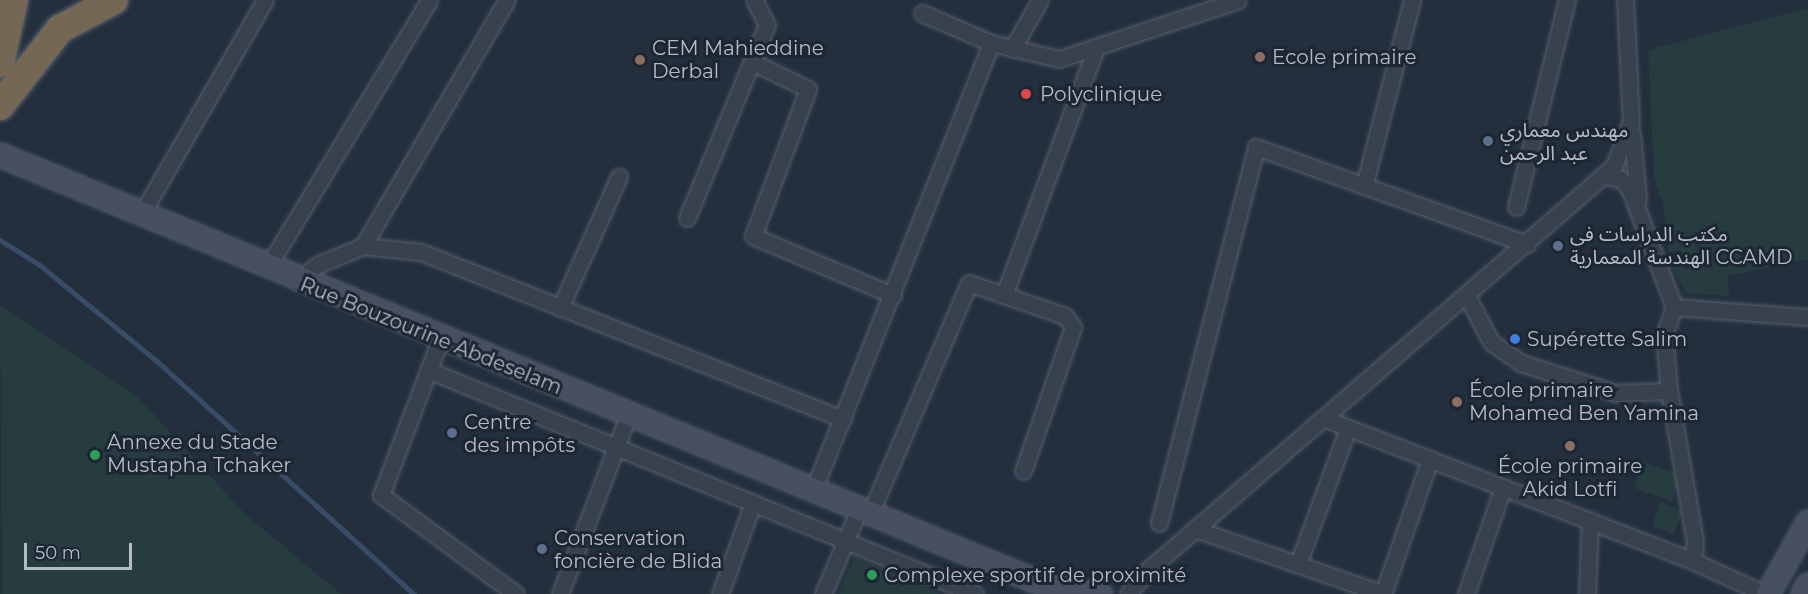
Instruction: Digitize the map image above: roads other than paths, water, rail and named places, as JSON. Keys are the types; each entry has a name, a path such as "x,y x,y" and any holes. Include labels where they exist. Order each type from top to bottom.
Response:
{"highway":[{"path":"0,63 14,0"},
{"path":"0,106 60,29 114,0"}],"street":[{"path":"142,213 265,0"},
{"path":"267,268 429,0"},
{"path":"363,246 507,0"},
{"path":"687,218 767,26 754,0"},
{"path":"1012,49 1040,0"},
{"path":"922,13 991,43 1059,59 1095,50 1222,3 1238,0"},
{"path":"1364,186 1413,0"},
{"path":"1516,207 1567,0"},
{"path":"1625,0 1631,122 1641,215"},
{"path":"813,491 893,295 991,43"},
{"path":"1004,295 1095,50"},
{"path":"752,62 808,89 753,236 893,295"},
{"path":"1128,594 1195,529 1605,176 1626,146 1631,122"},
{"path":"1159,523 1256,147 1527,244"},
{"name":"Rue Bouzourine Abdeselam","path":"0,155 142,213 297,282 1047,586 1100,594"},
{"path":"1605,176 1621,179 1641,215 1674,307 1664,335 1669,391 1695,542 1693,561"},
{"path":"560,308 619,177"},
{"path":"297,282 317,265 363,246 422,252 843,419"},
{"path":"823,594 846,541 865,512 969,283 1065,316 1073,327 1023,471"},
{"path":"1467,296 1491,342 1521,363 1616,393 1669,391"},
{"path":"1674,307 1808,317"},
{"path":"440,340 381,495 516,594"},
{"path":"428,370 975,594"},
{"path":"560,594 628,416"},
{"path":"1323,418 1590,520 1693,561 1766,594 1808,522"},
{"path":"1298,564 1348,428"},
{"path":"1195,529 1383,594 1430,459"},
{"path":"1466,594 1503,487"},
{"path":"720,594 753,503"},
{"path":"1587,594 1590,520"},
{"path":"1803,594 1808,585"}],"waterway":[{"path":"0,240 40,265 157,361 414,594"}],"place":[{"name":"Ecole primaire","path":"1260,57"},
{"name":"CEM Mahieddine Derbal","path":"640,60"},
{"name":"Polyclinique","path":"1026,94"},
{"name":"مهندس معماري عبد الرحمن","path":"1488,141"},
{"name":"مكتب الدراسات في الهندسة المعمارية CCAMD","path":"1558,246"},
{"name":"Supérette Salim","path":"1515,339"},
{"name":"École primaire Mohamed Ben Yamina","path":"1457,402"},
{"name":"Centre des impôts","path":"452,433"},
{"name":"École primaire Akid Lotfi","path":"1570,446"},
{"name":"Annexe du Stade Mustapha Tchaker","path":"95,455"},
{"name":"Conservation foncière de Blida","path":"542,549"},
{"name":"Complexe sportif de proximité","path":"872,575"}]}
